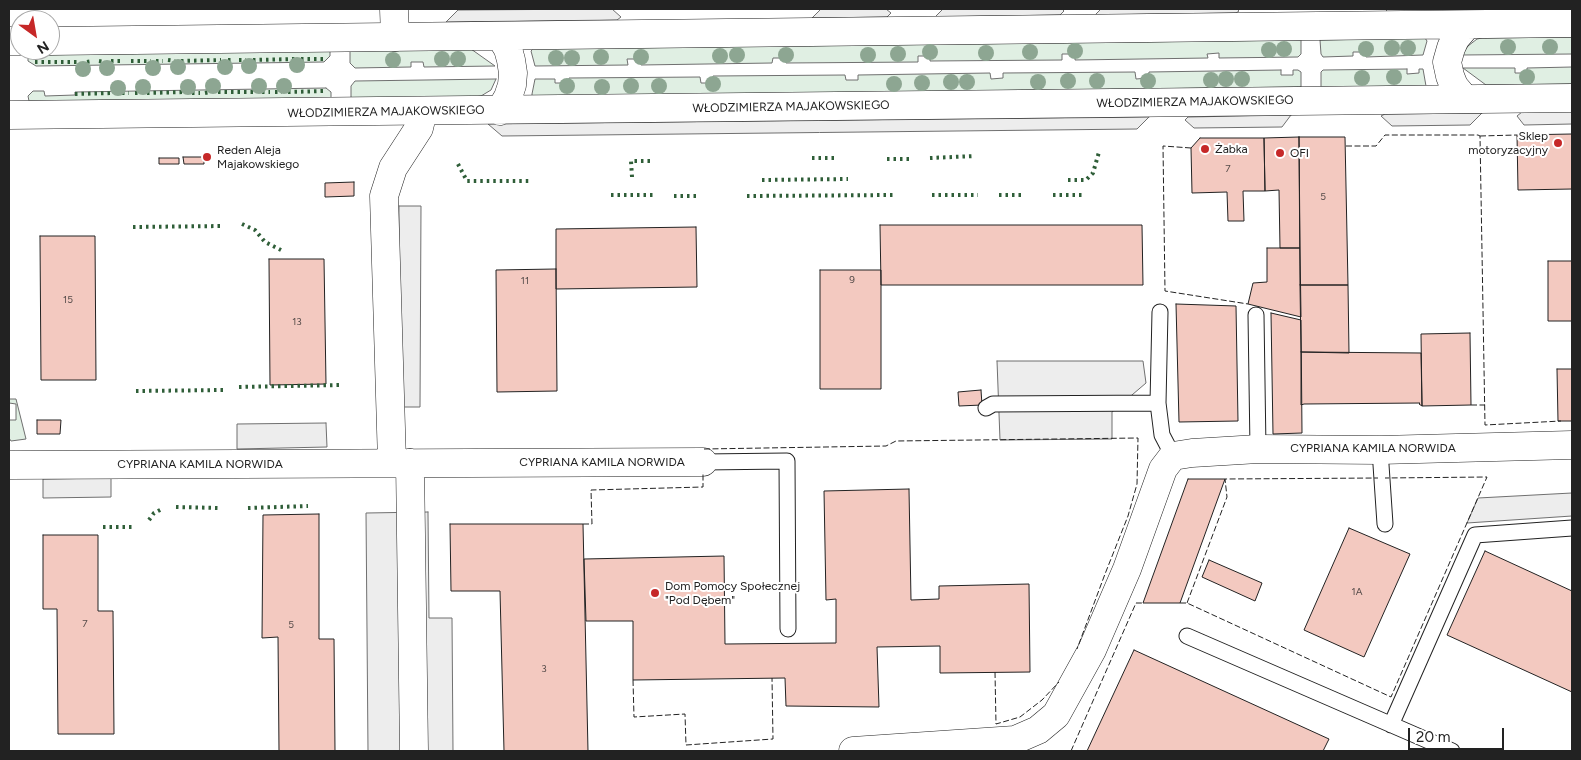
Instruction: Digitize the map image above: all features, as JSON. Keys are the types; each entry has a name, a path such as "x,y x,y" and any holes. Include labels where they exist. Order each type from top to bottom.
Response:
{"street":[{"path":"394,9 395,37"},
{"path":"60,41 500,36 1361,17 1468,25 1572,23"},
{"path":"1465,99 1454,86 1447,62 1455,39 1468,25"},
{"path":"500,36 508,49 513,73 508,97 500,111"},
{"name":"WŁODZIMIERZA MAJAKOWSKIEGO","path":"9,115 1572,98"},
{"path":"414,751 401,462 384,196 393,168 419,128 423,111"},
{"name":"CYPRIANA KAMILA NORWIDA","path":"1173,456 1258,449 1380,450 1572,445"},
{"path":"853,751 1015,740 1038,730 1056,715 1092,650 1127,568 1162,469 1173,456"},
{"name":"CYPRIANA KAMILA NORWIDA","path":"9,465 704,462"}],"lane":[{"path":"1160,312 1158,403 1162,435 1173,456"},
{"path":"1256,315 1258,449"},
{"path":"986,408 994,404 1158,403"},
{"path":"1380,450 1385,524"},
{"path":"704,462 787,462 788,629"},
{"path":"1391,725 1475,534 1572,528"},
{"path":"1187,636 1391,725 1432,748 1452,751"}],"green space":[{"path":"1572,37 1572,54 1462,55 1468,46 1477,39 1482,38"},
{"path":"1425,38 1427,41 1423,55 1366,57 1365,52 1353,52 1353,56 1323,57 1321,54 1320,40"},
{"path":"1301,40 1301,54 1298,57 1219,58 1219,53 1207,54 1208,58 1075,60 1075,54 1062,54 1062,60 930,61 930,56 918,56 918,62 786,63 786,58 773,58 772,63 641,65 640,59 627,59 628,65 535,66 531,51 533,49"},
{"path":"471,49 495,66 424,67 423,62 411,62 411,67 355,68 350,63 350,51"},
{"path":"330,51 330,56 324,62 36,66 28,61 60,60 60,55"},
{"path":"1572,67 1572,84 1486,85 1463,68 1515,68 1515,73 1527,73 1527,68"},
{"path":"1407,69 1407,74 1419,73 1419,69 1423,69 1426,86 1321,87 1321,72 1323,70"},
{"path":"1281,70 1281,75 1293,75 1293,70 1301,72 1301,87 532,96 535,79 555,79 555,83 568,83 569,78 700,77 701,83 713,83 713,76 845,75 846,80 858,80 858,75 990,73 991,79 1003,78 1003,73 1135,72 1136,79 1148,78 1149,72"},
{"path":"496,79 491,90 475,97 351,98 351,86 355,81"},
{"path":"326,88 331,92 331,98 29,101 28,96 33,91 44,91 45,96 75,95 75,92"},
{"path":"9,399 16,399 26,439 11,441 9,438 9,420 16,420 16,404 9,403"}],"shaded area":[{"path":"612,9 621,17 617,20 446,22 458,10"},
{"path":"821,9 886,9 891,13 887,17 812,18"},
{"path":"943,9 1062,9 1064,11 1060,15 935,17"},
{"path":"1101,9 1237,9 1239,11 1236,13 1095,15"},
{"path":"1388,9 1572,9 1385,12"},
{"path":"1572,111 1572,124 1524,125 1517,116 1522,112"},
{"path":"1482,113 1470,125 1392,126 1381,116 1385,114"},
{"path":"1291,115 1282,127 1194,128 1185,120 1188,117"},
{"path":"1149,117 1137,129 502,136 488,124"},
{"path":"399,206 421,206 420,407 398,407"},
{"path":"997,361 1143,361 1146,383 1112,412 1112,439 1000,440"},
{"path":"326,423 327,447 237,449 237,424"},
{"path":"111,478 111,497 43,498 43,479"},
{"path":"1572,493 1572,516 1467,523 1478,498"},
{"path":"428,512 429,618 452,618 453,751 368,751 366,513"}],"building":[{"path":"1572,134 1572,189 1518,190 1517,135"},
{"path":"1299,137 1345,137 1348,285 1300,285"},
{"path":"1299,137 1300,248 1280,248 1279,190 1265,191 1264,138"},
{"path":"1200,138 1264,138 1265,191 1243,191 1244,221 1228,221 1227,192 1192,193 1191,148"},
{"path":"183,157 204,157 204,164 184,164"},
{"path":"159,158 179,158 179,164 159,164"},
{"path":"354,182 354,196 325,197 325,183"},
{"path":"880,225 1142,225 1143,285 881,285"},
{"path":"696,227 697,287 556,289 556,229"},
{"path":"40,236 95,236 96,380 41,380"},
{"path":"1267,248 1300,248 1301,317 1248,304 1253,283 1267,282"},
{"path":"269,259 324,259 326,384 270,385"},
{"path":"1548,261 1572,261 1572,321 1548,321"},
{"path":"556,269 557,391 497,392 496,270"},
{"path":"820,270 881,270 881,389 820,389"},
{"path":"1300,285 1348,285 1349,353 1301,352"},
{"path":"1176,304 1236,306 1238,421 1179,422"},
{"path":"1271,313 1301,320 1302,433 1273,434"},
{"path":"1470,333 1471,405 1422,406 1421,334"},
{"path":"1301,352 1421,353 1422,406 1420,403 1301,405"},
{"path":"1557,369 1572,369 1572,421 1558,421"},
{"path":"981,390 982,405 959,406 958,392"},
{"path":"37,420 61,420 60,434 37,434"},
{"path":"1188,479 1225,479 1180,603 1143,603"},
{"name":"Dom Pomocy Społecznej \"Pod Dębem\"","path":"909,489 911,600 939,599 939,586 1029,584 1030,672 940,673 940,646 877,647 879,707 786,706 785,678 633,680 633,621 586,621 584,559 724,556 725,644 836,643 836,599 826,600 824,491"},
{"path":"319,514 319,639 334,639 335,751 279,751 278,637 262,638 263,515"},
{"path":"450,524 583,524 588,751 504,751 500,591 451,591"},
{"path":"1349,528 1410,554 1364,657 1304,630"},
{"path":"43,535 98,535 98,611 113,611 114,734 58,734 57,609 43,609"},
{"path":"1485,551 1572,591 1572,692 1447,635"},
{"path":"1209,560 1262,583 1255,601 1202,577"},
{"path":"1134,650 1329,739 1323,751 1087,751"}],"hedge":[{"path":"253,60 295,59"},
{"path":"301,59 323,59"},
{"path":"168,60 175,61"},
{"path":"181,61 221,60"},
{"path":"228,60 233,60"},
{"path":"239,60 246,60"},
{"path":"87,62 93,61"},
{"path":"99,61 105,62"},
{"path":"111,61 123,61"},
{"path":"131,61 151,61"},
{"path":"156,61 163,61"},
{"path":"35,62 80,62"},
{"path":"288,92 324,91"},
{"path":"147,93 185,92"},
{"path":"205,93 210,92"},
{"path":"218,92 256,92"},
{"path":"262,92 270,92"},
{"path":"275,92 282,92"},
{"path":"75,94 115,93"},
{"path":"122,93 129,93"},
{"path":"135,93 141,93"},
{"path":"192,93 200,93"},
{"path":"1068,180 1086,180 1093,173 1099,152"},
{"path":"930,158 975,156"},
{"path":"812,158 835,158"},
{"path":"887,159 912,159"},
{"path":"632,177 631,161 653,161"},
{"path":"458,164 467,181 532,181"},
{"path":"762,180 848,179"},
{"path":"611,195 654,195"},
{"path":"747,196 893,195"},
{"path":"932,195 978,195"},
{"path":"999,195 1025,195"},
{"path":"1053,195 1084,195"},
{"path":"674,196 699,196"},
{"path":"242,224 255,230 265,242 281,250"},
{"path":"133,227 223,226"},
{"path":"239,387 339,385"},
{"path":"136,391 225,390"},
{"path":"248,508 308,506"},
{"path":"176,507 218,508"},
{"path":"149,520 154,513 162,509"},
{"path":"103,527 134,527"}],"fence":[{"path":"1346,146 1376,146 1385,135 1480,136 1485,425 1561,421"},
{"path":"1480,136 1517,135"},
{"path":"1191,148 1163,146 1165,291 1248,304"},
{"path":"1471,405 1485,405"},
{"path":"704,449 886,446 896,441 1138,438 1137,484 1128,516 1077,649"},
{"path":"583,524 592,524 591,490 703,487 703,472"},
{"path":"1180,603 1187,603 1391,697 1487,477 1385,478"},
{"path":"1187,603 1227,497 1225,479 1378,478"},
{"path":"1071,751 1136,603 1143,603"},
{"path":"995,672 996,724 1020,717 1042,700 1059,682"},
{"path":"633,680 634,717 685,714 686,745 773,739 772,678"}],"place":[{"name":"Sklep motoryzacyjny","path":"1558,143"},
{"name":"Żabka","path":"1205,149"},
{"name":"OFI","path":"1280,153"},
{"name":"Reden Aleja Majakowskiego","path":"207,157"},
{"name":"Dom Pomocy Społecznej \"Pod Dębem\"","path":"655,593"}]}
